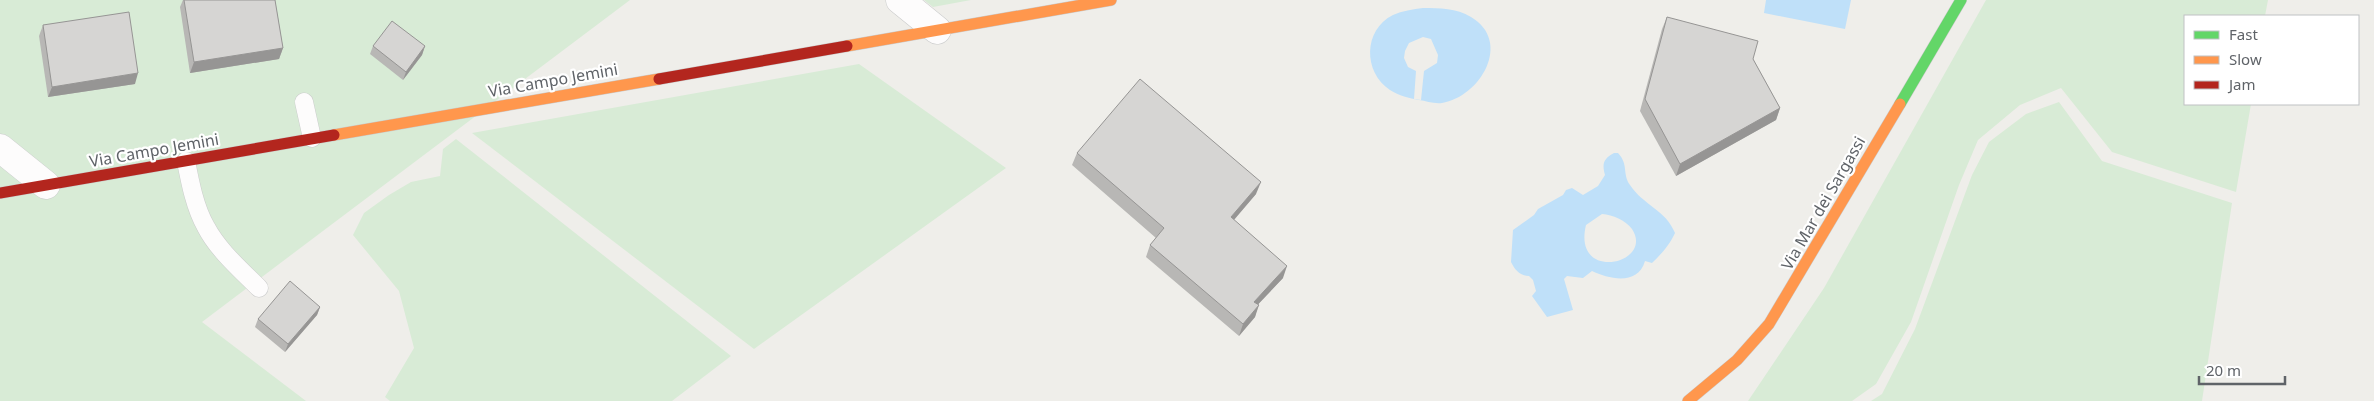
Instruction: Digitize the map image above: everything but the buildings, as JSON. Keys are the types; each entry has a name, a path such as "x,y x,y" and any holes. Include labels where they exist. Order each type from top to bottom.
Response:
{"street":[{"path":"900,0 937,30"},
{"name":"Via Campo Jemini","path":"0,193 1111,0"},
{"name":"Via Mar dei Sargassi","path":"1688,401 1743,356 1778,311 1961,0"},
{"path":"0,148 46,185"}],"lane":[{"path":"304,102 312,138"},
{"path":"186,160 189,178 205,227 228,257 259,288"}],"green space":[{"path":"0,0 630,0 202,322 306,401 0,401"},
{"path":"924,0 971,0 933,7"},
{"path":"1986,0 2268,0 2265,15 2184,15 2184,105 2251,105 2236,192 2112,152 2061,88 2020,105 1978,140 1959,185 1911,322 1876,384 1852,401 1748,401 1824,288"},
{"path":"859,64 1006,168 754,349 472,133"},
{"path":"2059,102 2102,161 2232,203 2202,401 1871,401 1882,394 1915,329 1972,175 1989,142 2026,114"},
{"path":"456,139 731,356 672,401 390,401 385,397 414,348 399,291 353,235 364,213 389,195 411,182 440,176 443,149"}],"water":[{"path":"1766,0 1851,0 1845,29 1764,13"},
{"path":"1423,8 1448,9 1465,14 1483,28 1490,40 1490,54 1479,80 1456,99 1442,103 1433,103 1393,92 1381,82 1371,62 1370,51 1372,41 1376,31 1383,22 1393,15"},
{"path":"1618,153 1625,165 1626,177 1630,185 1641,198 1666,219 1675,233 1665,249 1652,263 1645,261 1641,269 1630,277 1614,278 1592,271 1583,278 1567,276 1564,279 1573,310 1547,317 1532,296 1536,291 1533,280 1529,276 1518,272 1511,262 1513,230 1534,215 1538,209 1563,195 1566,190 1572,188 1583,195 1598,186 1605,175 1604,162 1610,155","holes":["1602,214 1618,218 1632,229 1636,241 1633,251 1624,258 1612,262 1600,261 1591,255 1585,243 1586,225"]}],"pier":[{"path":"1423,37 1431,39 1438,55 1437,63 1424,71 1421,100 1414,99 1416,71 1408,67 1404,58 1409,43"}],"traffic: fast":[{"path":"1900,104 1961,0"}],"traffic: slow":[{"path":"847,46 1111,0"},
{"path":"334,135 659,79"},
{"path":"1688,401 1737,360 1769,324 1900,104"}],"traffic: jam":[{"path":"659,79 847,46"},
{"path":"0,193 334,135"}]}
